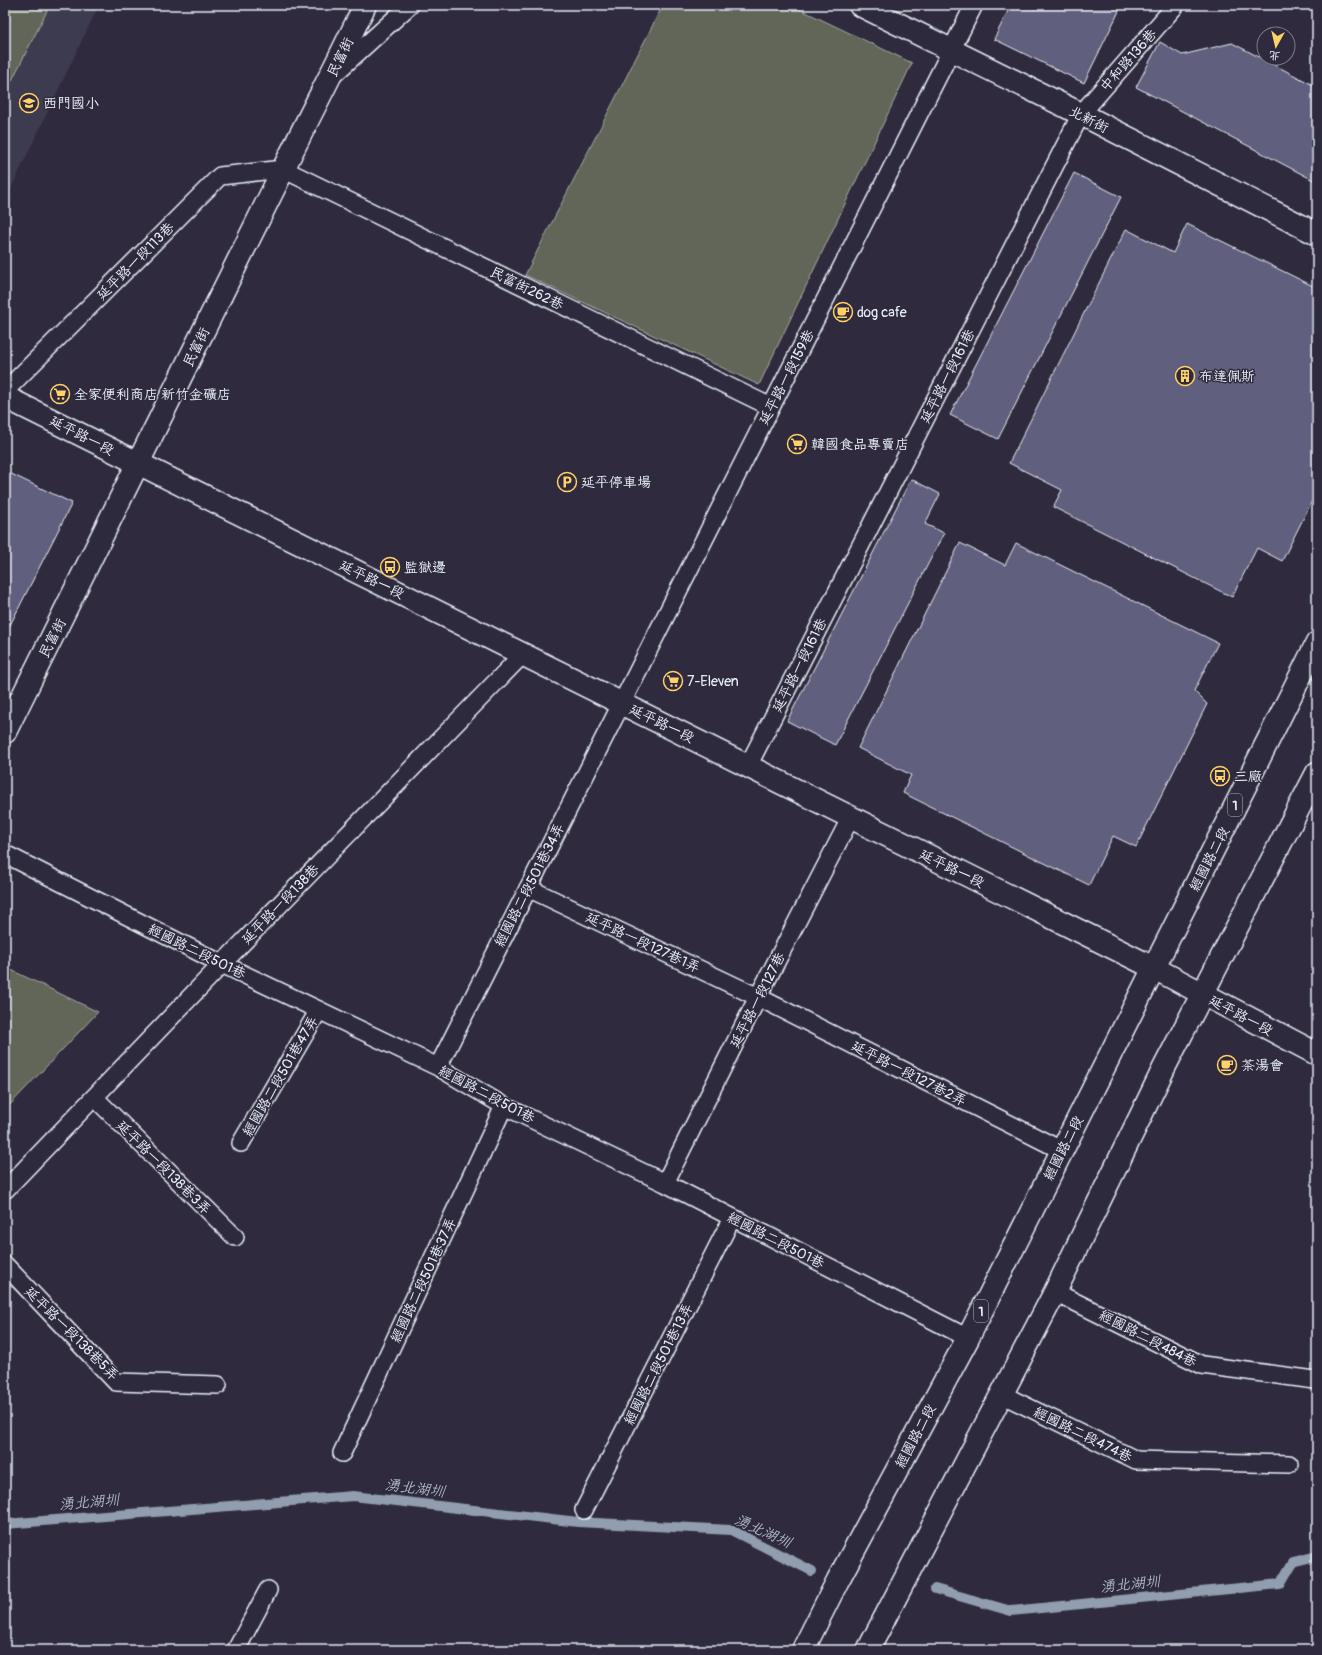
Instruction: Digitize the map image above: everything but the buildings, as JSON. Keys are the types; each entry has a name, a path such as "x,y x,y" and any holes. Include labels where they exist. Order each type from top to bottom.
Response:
{"street":[{"name":"民富街","path":"5,732 365,5"},
{"name":"北新街","path":"860,5 1081,114 1317,234"},
{"name":"延平路一段","path":"5,397 1154,968 1317,1054"},
{"name":"經國路二段","path":"803,1650 838,1580 968,1338 1061,1150 1317,643"},
{"path":"868,1650 1055,1292 1164,1068 1317,773"}],"lane":[{"path":"330,78 410,5"},
{"name":"延平路一段159巷","path":"621,703 974,5"},
{"name":"中和路136巷","path":"1081,114 1176,5"},
{"name":"延平路一段161巷","path":"748,766 1081,114"},
{"name":"民富街262巷","path":"283,169 771,407"},
{"name":"延平路一段113巷","path":"5,391 220,176 283,169"},
{"name":"延平路一段138巷","path":"5,1190 523,654"},
{"name":"經國路二段501巷34弄","path":"438,1067 621,703"},
{"name":"延平路一段127巷","path":"664,1183 851,818"},
{"name":"經國路二段501巷","path":"5,854 222,964 438,1067 504,1106 664,1183 968,1338"},
{"name":"延平路一段127巷1弄","path":"528,888 758,997"},
{"name":"延平路一段127巷2弄","path":"758,997 1061,1150"},
{"name":"經國路二段501巷47弄","path":"241,1143 319,1010"},
{"name":"延平路一段138巷3弄","path":"94,1097 234,1237"},
{"name":"經國路二段501巷37弄","path":"342,1454 504,1106"},
{"name":"經國路二段501巷13弄","path":"584,1510 732,1218"},
{"name":"延平路一段138巷5弄","path":"5,1265 116,1382 218,1385"},
{"name":"經國路二段484巷","path":"1055,1292 1202,1365 1315,1380"},
{"name":"經國路二段474巷","path":"1001,1394 1136,1460 1289,1464"},
{"path":"236,1650 268,1590"}],"shaded area":[{"name":"西門國小","path":"5,5 99,5 5,201"}],"green space":[{"path":"5,5 50,5 5,94"},
{"path":"663,5 791,5 912,63 759,385 525,275"},
{"path":"5,967 98,1012 5,1110"}],"waterway":[{"name":"湧北湖圳","path":"5,1524 353,1496 578,1522 731,1530 812,1571"},
{"name":"湧北湖圳","path":"935,1589 1011,1611 1280,1584 1293,1562 1317,1556"}],"place":[{"name":"西門國小","path":"29,103"},
{"name":"dog cafe","path":"843,312"},
{"name":"布達佩斯","path":"1185,376"},
{"name":"全家便利商店 新竹金礦店","path":"60,394"},
{"name":"韓國食品專賣店","path":"797,444"},
{"name":"延平停車場","path":"567,482"},
{"name":"監獄邊","path":"390,567"},
{"name":"7-Eleven","path":"673,681"},
{"name":"三廠","path":"1220,776"},
{"name":"茶湯會","path":"1227,1065"}]}
